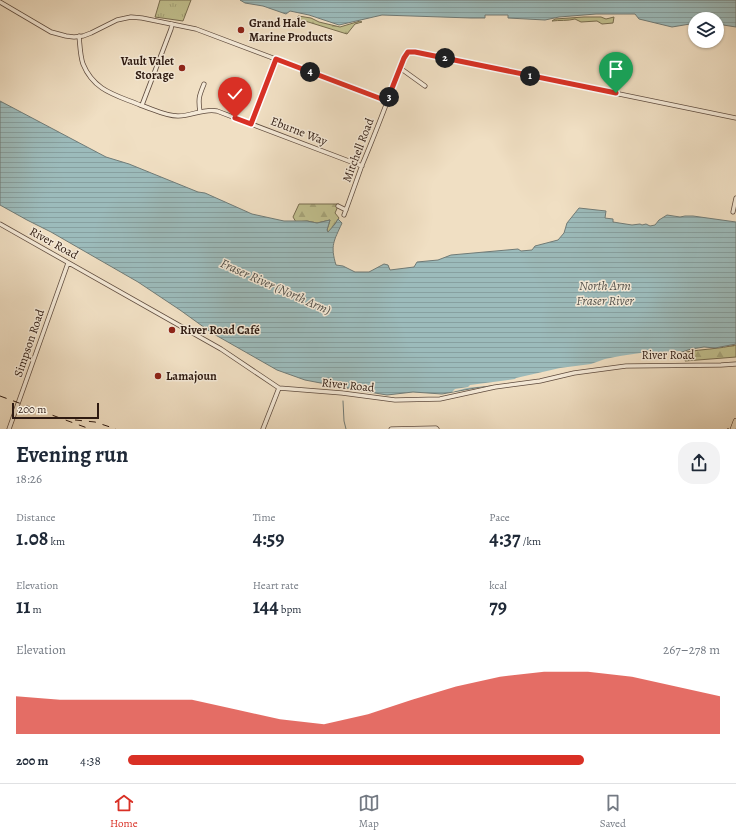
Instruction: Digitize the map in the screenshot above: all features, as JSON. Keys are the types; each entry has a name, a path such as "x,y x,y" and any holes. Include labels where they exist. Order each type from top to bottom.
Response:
{"highway":[{"path":"733,429 736,421"}],"street":[{"path":"0,2 54,33 66,36 79,36 91,33 118,20 131,17 200,30 387,101"},
{"path":"142,105 172,24"},
{"name":"Eburne Way","path":"79,36 83,62 90,77 99,87 109,93 170,115 184,116 214,110 362,166"},
{"name":"Mitchell Road","path":"344,215 387,101 404,58 408,52 736,118"},
{"path":"251,124 276,59"},
{"path":"400,68 425,86"},
{"path":"200,112 198,102 204,84"},
{"path":"733,212 736,198"},
{"path":"338,206 346,210"},
{"name":"River Road","path":"0,224 221,349 279,388 342,393 395,400 440,399 495,387 540,381 574,373 626,366 736,364"},
{"name":"Simpson Road","path":"9,429 68,263"},
{"path":"263,429 279,388"},
{"path":"391,429 436,429"}],"green space":[{"path":"160,0 191,0 183,21 155,17"},
{"path":"298,16 311,18 319,22 340,27 360,21 362,22 355,24 347,34 305,21 296,20"},
{"path":"601,17 606,19 614,17 613,23 602,24 597,21 581,22 575,19 552,21 555,19"},
{"path":"299,204 339,204 335,213 339,218 329,232 327,230 330,220 317,223 307,221 296,222 293,217"},
{"path":"736,345 736,357 685,361 686,352"}],"water":[{"path":"240,0 736,0 736,27 724,25 724,12 688,12 688,24 672,27 639,19 635,14 596,14 559,17 545,20 508,18 508,15 485,15 485,18 471,18 382,15 339,25 309,15 290,11 286,14 263,6 245,3"},
{"name":"North Arm Fraser River","path":"0,101 106,157 129,164 198,192 205,193 252,214 284,221 307,221 317,223 330,220 327,230 328,232 338,219 342,223 333,248 336,265 343,266 355,272 369,272 384,264 388,265 390,270 414,267 417,262 438,260 451,255 518,249 521,251 532,250 535,246 558,240 564,233 567,223 579,208 606,211 605,218 613,219 613,222 632,225 655,225 659,220 667,215 680,217 693,216 736,222 736,344 715,348 704,347 691,349 679,353 639,356 553,374 442,394 413,392 387,395 305,380 277,370 212,333 138,282 51,232 0,205"}],"pier":[{"path":"680,351 683,354 638,358 516,383 467,388 452,392 455,389 468,387 470,385 515,379 560,368 591,364 620,356 647,352"}],"waterway":[{"path":"343,401 346,429"}],"railway":[{"path":"0,396 90,429"},
{"path":"75,420 95,422 116,429"}],"place":[{"name":"Grand Hale Marine Products","path":"241,30"},
{"name":"Vault Valet Storage","path":"182,68"},
{"name":"River Road Café","path":"172,330"},
{"name":"Lamajoun","path":"158,376"}],"route":[{"path":"235,118 251,124 276,59 387,101 404,58 408,52 415,52 616,93"}],"water label":[{"name":"Fraser River (North Arm)","path":"276,286"}]}
